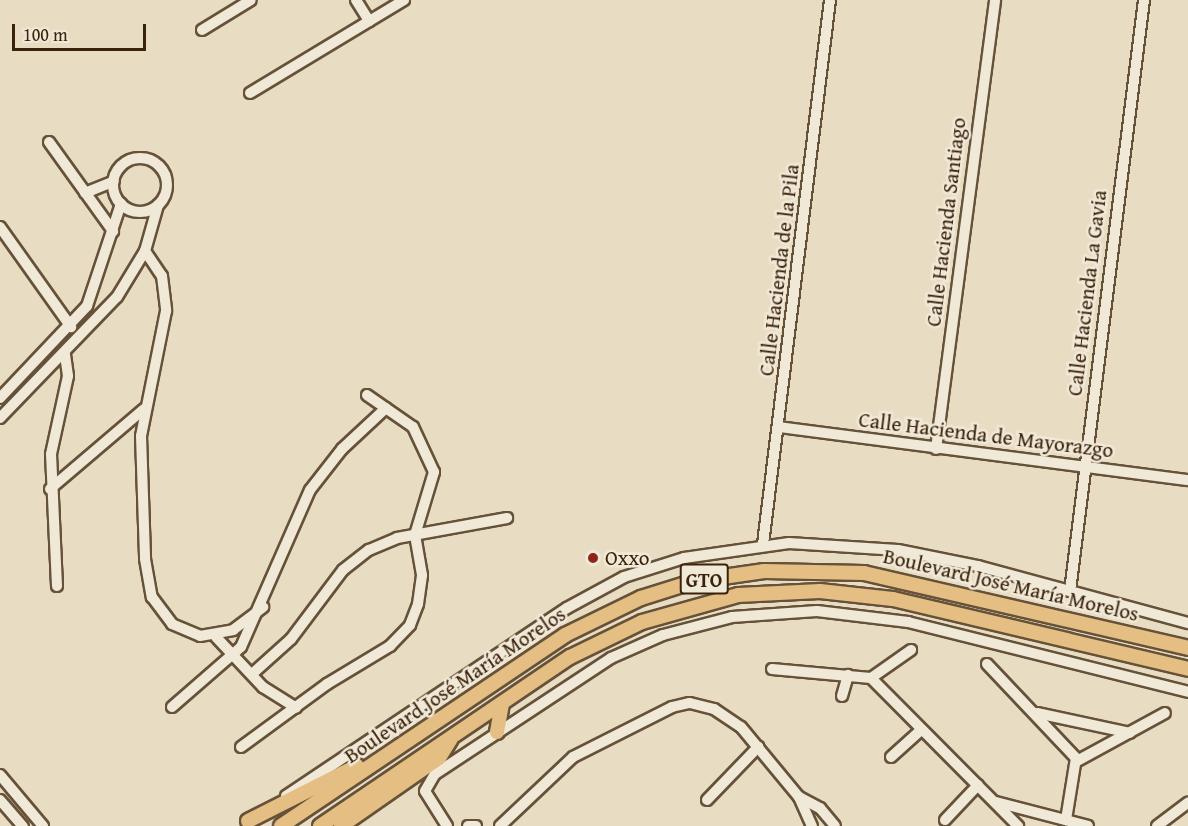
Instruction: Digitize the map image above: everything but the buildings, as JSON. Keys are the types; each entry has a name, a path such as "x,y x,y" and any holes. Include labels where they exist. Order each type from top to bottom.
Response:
{"main road":[{"name":"Boulevard José María Morelos","path":"281,826 586,623 641,598 718,576 764,571 864,573 1188,648"},
{"name":"Boulevard José María Morelos","path":"320,826 570,657 642,622 705,601 780,591 893,599 1188,669"},
{"path":"497,732 502,703"},
{"path":"341,826 430,765 452,737"},
{"path":"245,824 407,741"}],"street":[{"path":"202,30 251,0"},
{"path":"356,0 369,21"},
{"path":"250,93 404,0"},
{"name":"Calle Hacienda de la Pila","path":"763,544 830,0"},
{"name":"Calle Hacienda Santiago","path":"936,449 995,0"},
{"name":"Calle Hacienda La Gavia","path":"1070,591 1144,0"},
{"path":"50,142 113,231"},
{"path":"0,418 106,311 145,251 167,180 150,160 130,160 114,181 86,194"},
{"path":"0,398 71,327 93,296 122,204 114,181"},
{"path":"122,204 136,212 158,205"},
{"path":"1,232 71,327"},
{"path":"145,251 162,276 166,311 144,409 145,559 152,597 179,629 216,637 252,674 296,708"},
{"path":"57,586 50,489 52,439 68,376 65,354"},
{"path":"241,747 404,633 422,590 415,536 434,472 413,427 368,395"},
{"path":"172,707 234,654 262,607 310,490 342,449 386,408"},
{"path":"50,489 144,409"},
{"name":"Calle Hacienda de Mayorazgo","path":"778,427 1188,480"},
{"path":"252,674 291,639 355,559 383,543 507,518"},
{"path":"245,824 609,585 667,562 763,544 822,543 898,550 1070,591 1188,623"},
{"path":"216,637 262,607"},
{"path":"447,826 426,796 427,782 582,674 643,643 712,622 777,612 839,612 908,621 1188,692"},
{"path":"871,678 911,650"},
{"path":"987,664 1037,713 1077,761"},
{"path":"772,669 871,678 1018,826"},
{"path":"842,696 848,675"},
{"path":"500,826 567,761 678,705 698,704 723,713 758,747 799,797 809,825"},
{"path":"1037,713 1130,733"},
{"path":"1077,761 1165,713"},
{"path":"891,757 921,730"},
{"path":"707,800 758,747"},
{"path":"1066,820 1077,761"},
{"path":"0,775 44,826"},
{"path":"945,819 978,785"},
{"path":"799,797 820,807 835,826"},
{"path":"0,800 22,826"},
{"path":"993,802 1089,826"},
{"path":"1157,826 1169,822 1188,802"},
{"path":"468,826 476,826"}],"place":[{"name":"Oxxo","path":"593,558"}]}
